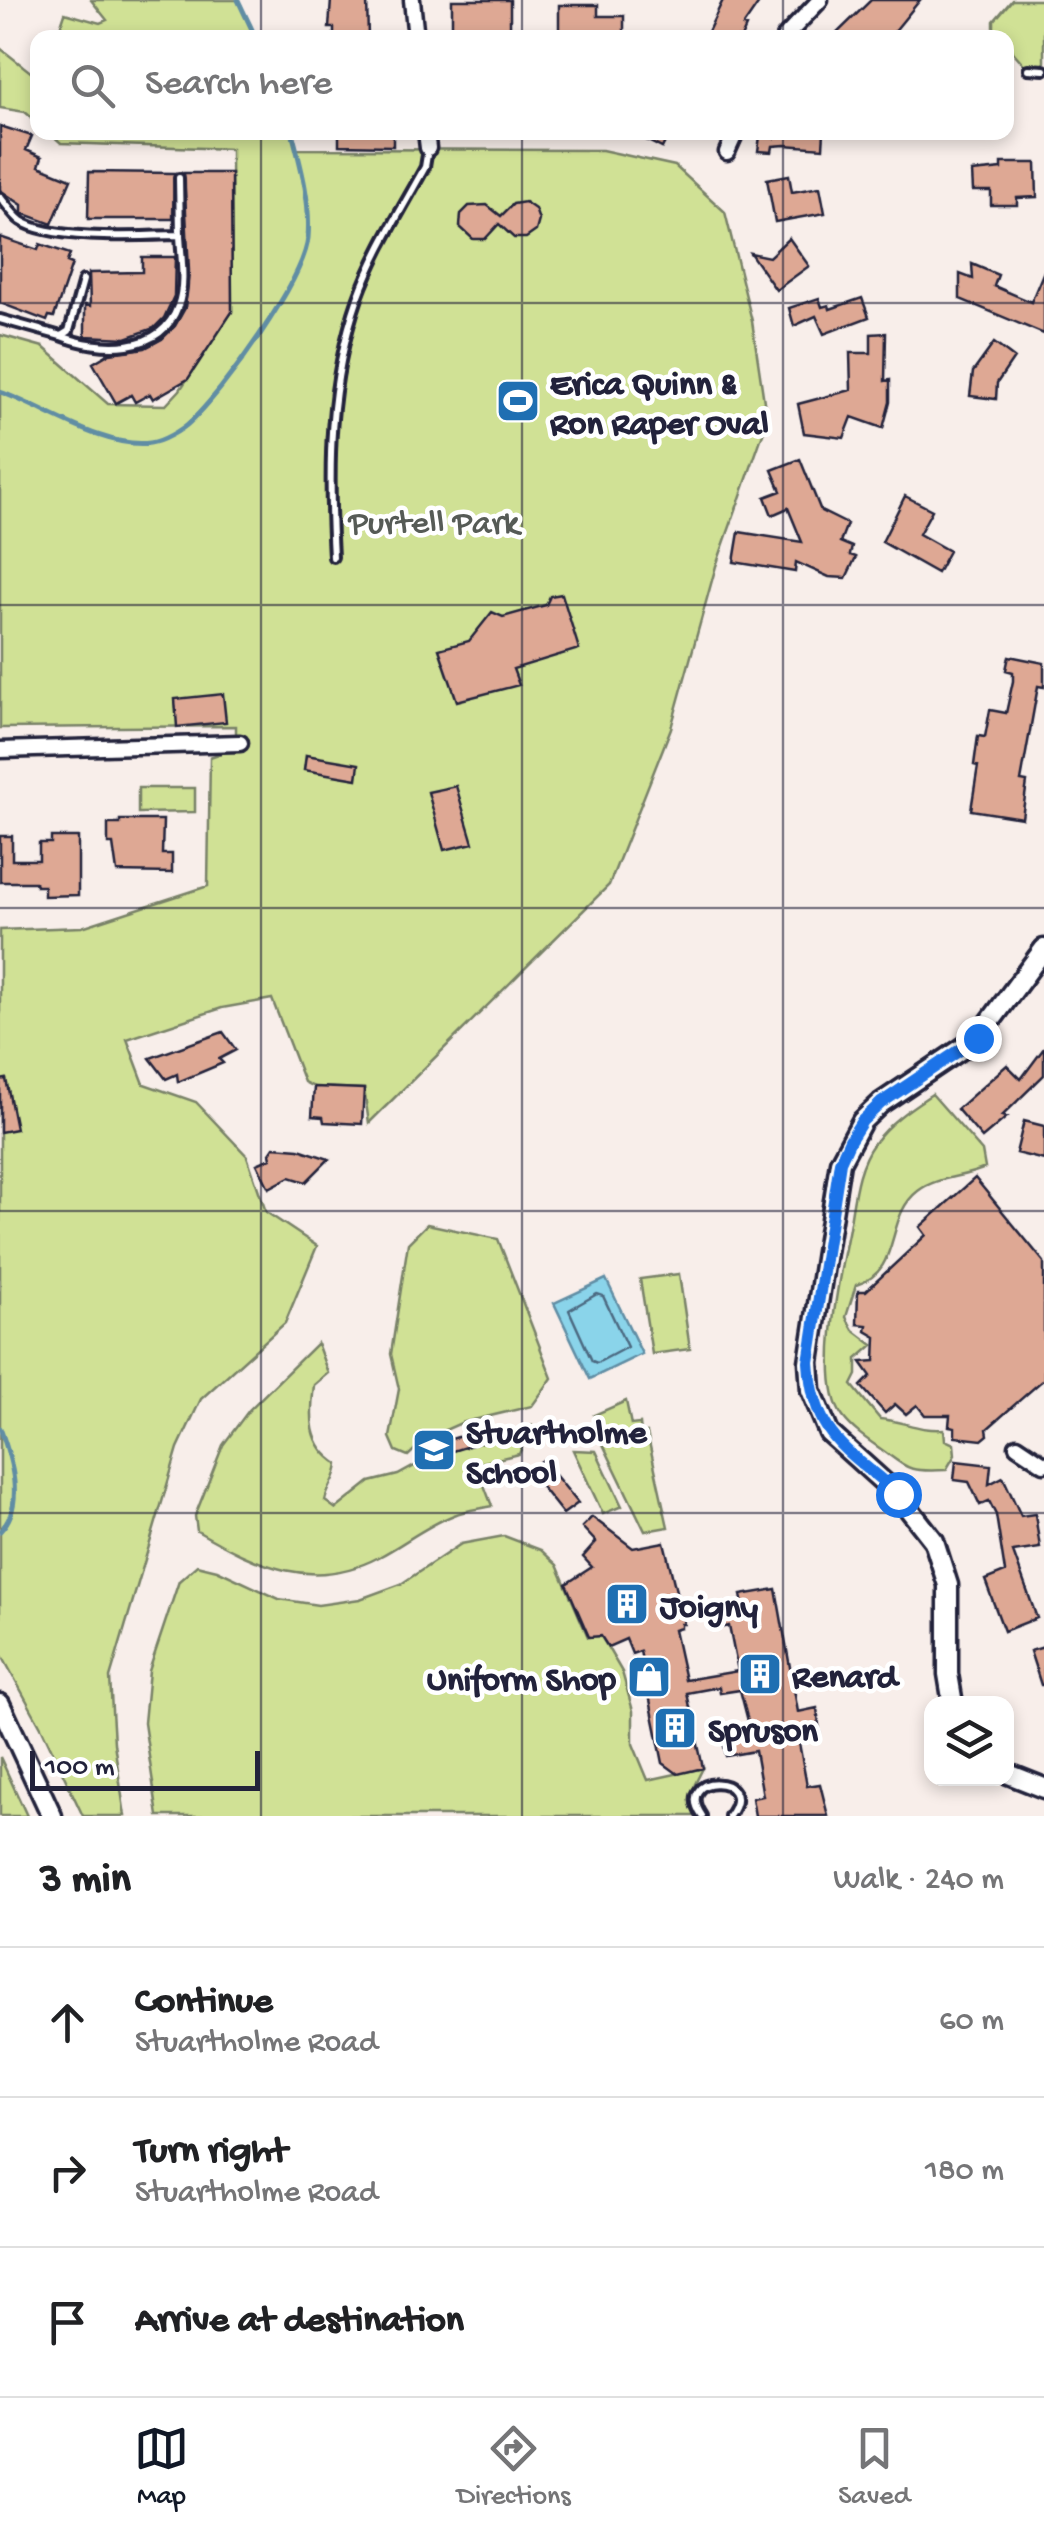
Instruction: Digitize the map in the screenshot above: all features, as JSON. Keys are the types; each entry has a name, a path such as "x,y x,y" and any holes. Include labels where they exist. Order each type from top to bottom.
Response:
{"main road":[{"path":"952,1696 948,1585 938,1551 898,1494 829,1434 810,1390 809,1362 840,1162 850,1140 862,1121 881,1103 978,1038 1044,949"},
{"path":"0,1704 52,1816"},
{"path":"1014,1775 1044,1788"}],"street":[{"path":"412,0 415,30"},
{"path":"792,30 820,0"},
{"path":"727,152 732,140"},
{"path":"0,750 240,743"},
{"path":"1017,1446 1044,1464"}],"lane":[{"path":"1028,69 1044,70"},
{"path":"333,557 328,456 337,378 360,294 425,167 427,140"},
{"path":"0,318 81,344 110,347 141,343 162,330 177,310 182,288 179,178"},
{"path":"0,197 19,220 39,229 90,235 180,235"},
{"path":"61,336 69,332 83,280"},
{"path":"702,1816 697,1808 697,1795 706,1784 718,1782 728,1786 735,1796 736,1804 729,1816"}],"green space":[{"path":"91,0 238,0 253,30 59,30 65,13 100,23 107,20"},
{"path":"1012,0 1044,0 1044,62 1039,70 1028,69 1014,53 1014,30 994,30 994,21"},
{"path":"0,48 30,72 30,116 0,108"},
{"name":"Purtell Park","path":"58,140 294,140 296,149 602,150 675,166 725,212 752,321 767,422 716,566 671,728 609,885 369,1123 364,1089 314,1087 304,1082 272,999 222,1008 127,1039 144,1084 196,1102 247,1156 266,1212 317,1246 285,1323 201,1399 178,1448 110,1678 114,1743 125,1816 83,1816 0,1652 0,930 82,927 208,886 210,757 236,748 236,726 0,728 0,335 43,347 108,404 166,405 232,312 231,149"},
{"path":"138,788 195,788 195,812 138,813"},
{"path":"932,1094 982,1151 985,1168 934,1182 918,1191 901,1215 881,1268 856,1285 846,1317 853,1330 873,1345 857,1359 857,1375 852,1385 880,1419 944,1429 945,1440 954,1444 955,1455 946,1470 915,1469 903,1464 847,1421 835,1401 831,1356 839,1278 862,1165 886,1128"},
{"path":"427,1224 498,1239 552,1378 532,1406 461,1423 427,1438 408,1456 396,1451 390,1437 399,1389 391,1354 408,1243"},
{"path":"679,1274 690,1349 652,1354 640,1279"},
{"path":"317,1343 328,1373 314,1385 313,1429 321,1448 338,1464 325,1501 336,1509 370,1482 398,1475 431,1457 531,1426 519,1454 476,1464 492,1506 454,1515 379,1557 331,1573 308,1573 264,1564 197,1531 195,1516 223,1445 249,1410"},
{"path":"626,1401 631,1425 640,1424 641,1434 647,1433 668,1527 645,1531 600,1438 604,1430 594,1415"},
{"path":"573,1450 596,1451 622,1506 603,1514"},
{"path":"504,1536 541,1550 557,1565 588,1637 601,1636 622,1672 633,1711 633,1744 648,1780 703,1768 690,1804 698,1816 158,1816 144,1723 149,1671 179,1581 197,1565 217,1570 279,1599 318,1605 360,1599 401,1584 461,1544"},
{"path":"0,1757 27,1816 0,1816"}],"water":[{"path":"606,1279 642,1354 590,1379 554,1303"}],"building":[{"path":"331,0 367,0 368,30 329,28"},
{"path":"452,0 510,0 510,30 452,30"},
{"path":"723,0 761,0 743,26 745,30 709,30"},
{"path":"871,0 920,0 896,30 840,30"},
{"path":"559,5 598,5 598,16 624,16 624,30 559,30"},
{"path":"0,126 30,135 26,150 42,157 39,166 71,179 52,224 22,213 22,205 0,190"},
{"path":"339,140 393,140 393,146 339,145"},
{"path":"646,140 666,140 662,148"},
{"path":"759,140 824,140 823,148 785,145 773,146 772,152 758,151"},
{"path":"1002,163 1036,163 1037,197 1017,198 1017,205 991,205 991,191 973,191 972,172 1002,169"},
{"path":"89,172 174,173 173,219 88,219"},
{"path":"184,173 231,173 232,312 188,379 153,399 150,394 135,402 131,395 116,403 93,363 110,353 145,348 162,339 185,308 189,271"},
{"path":"789,175 792,192 820,187 825,213 775,222 767,179"},
{"path":"525,202 535,209 539,220 536,231 526,238 514,238 499,224 485,239 473,239 460,227 461,214 469,206 487,205 501,216 513,204"},
{"path":"0,237 38,250 40,244 70,254 67,262 72,264 54,317 49,316 47,321 0,303"},
{"path":"789,238 809,266 776,290 750,253 769,257"},
{"path":"142,257 175,257 174,296 164,318 154,328 126,338 85,336 85,305 90,306 89,273 142,272"},
{"path":"972,264 998,275 994,286 1031,302 1044,271 1044,334 960,299 960,274 973,279"},
{"path":"819,298 822,307 829,305 830,309 862,298 869,317 824,334 816,316 794,326 789,308"},
{"path":"886,333 885,381 890,380 890,402 883,428 852,417 844,438 804,433 798,404 851,390 850,353 871,353 871,334"},
{"path":"994,343 1014,358 997,383 996,399 970,396 973,372"},
{"path":"800,459 821,511 847,524 840,542 852,547 850,555 856,557 846,578 829,577 796,562 795,572 734,562 739,532 802,542 788,508 772,515 765,497 781,491 772,470"},
{"path":"905,496 932,510 919,534 949,551 937,573 882,542"},
{"path":"562,594 579,649 513,669 519,685 457,701 439,649 469,641 492,612 503,617 546,605 550,596"},
{"path":"1009,656 1044,663 1044,687 1038,686 1021,781 1027,782 1022,818 971,810 978,736 985,737 990,710 1006,713 1013,681 1013,672 1006,670"},
{"path":"223,694 226,722 177,727 175,699"},
{"path":"306,755 359,764 357,779 304,770"},
{"path":"456,786 473,843 444,850 428,792"},
{"path":"120,820 163,820 162,854 172,854 172,873 117,872 113,844 108,844 108,824 120,824"},
{"path":"0,836 12,836 12,860 39,860 39,843 51,843 51,837 78,837 78,895 44,896 44,886 36,886 35,882 0,882"},
{"path":"223,1032 236,1050 219,1059 223,1063 178,1082 177,1074 166,1079 150,1058"},
{"path":"1044,1048 1044,1075 1002,1116 1007,1117 982,1138 957,1109 1007,1065 1021,1079"},
{"path":"6,1079 16,1129 0,1132 0,1080"},
{"path":"314,1087 364,1089 362,1124 324,1122 323,1117 312,1116"},
{"path":"1024,1121 1044,1126 1044,1160 1016,1153"},
{"path":"274,1147 299,1149 329,1159 306,1182 290,1177 269,1188 257,1164 271,1158"},
{"path":"975,1178 1044,1262 1044,1379 987,1429 988,1435 982,1440 955,1437 955,1427 949,1426 950,1415 925,1415 917,1405 906,1414 895,1404 885,1413 861,1386 871,1376 861,1362 875,1361 876,1337 866,1331 867,1325 857,1324 858,1291 866,1291 926,1235 920,1227"},
{"path":"484,1429 488,1440 443,1454 438,1443"},
{"path":"543,1460 578,1503 563,1514 528,1470"},
{"path":"956,1461 991,1465 989,1484 1003,1477 1021,1516 1035,1514 1040,1548 1013,1552 1037,1618 1004,1631 985,1580 1005,1572 996,1515 989,1501 980,1505 969,1482 954,1480"},
{"path":"592,1517 633,1548 664,1542 684,1624 674,1630 685,1680 738,1671 729,1626 712,1630 708,1612 743,1605 741,1595 776,1589 798,1712 817,1708 820,1734 799,1743 807,1786 820,1784 828,1816 755,1816 752,1798 763,1796 755,1751 726,1756 721,1730 749,1725 740,1690 720,1693 719,1687 687,1693 703,1768 678,1774 663,1763 640,1651 632,1654 626,1639 608,1647 601,1636 589,1637 566,1584 592,1567 583,1557 596,1542 582,1527"},
{"path":"1044,1647 1044,1685 1041,1685 1030,1651"}],"waterway":[{"path":"238,0 252,30"},
{"path":"0,392 113,440 150,443 190,422 222,387 260,334 303,257 308,211 294,140"},
{"path":"0,1428 14,1481 13,1508 0,1531"}],"place":[{"name":"Erica Quinn & Ron Raper Oval","path":"518,401"},
{"name":"Stuartholme School","path":"434,1450"},
{"name":"Joigny","path":"627,1604"},
{"name":"Renard","path":"760,1674"},
{"name":"Uniform Shop","path":"649,1677"},
{"name":"Spruson","path":"675,1728"}],"route":[{"path":"898,1494 829,1434 810,1390 809,1362 840,1162 862,1121 881,1103 978,1038"}]}
